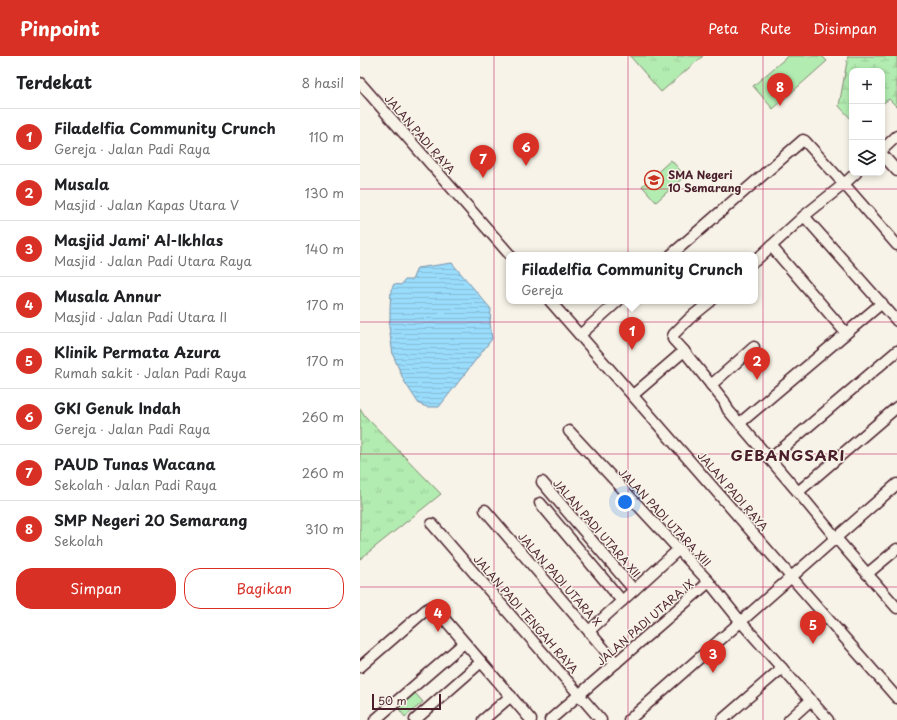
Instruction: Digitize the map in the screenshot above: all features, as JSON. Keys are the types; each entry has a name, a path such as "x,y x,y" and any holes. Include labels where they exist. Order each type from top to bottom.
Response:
{"street":[{"name":"JALAN PADI RAYA","path":"360,83 507,252"},
{"path":"885,147 897,136"},
{"path":"674,252 803,140 897,245"},
{"path":"885,157 897,171"},
{"path":"758,259 804,216 853,176"},
{"path":"804,216 897,321"},
{"path":"771,246 846,333"},
{"path":"740,423 882,303"},
{"name":"JALAN PADI RAYA","path":"553,304 897,698"},
{"path":"580,335 615,304"},
{"path":"707,304 690,318 672,336 673,339 724,400 728,410 836,538 896,604"},
{"path":"711,384 754,347"},
{"path":"633,395 684,351"},
{"path":"770,459 897,351"},
{"path":"798,492 897,407"},
{"name":"JALAN PADI UTARA XIII","path":"569,431 709,582 741,622 828,720"},
{"name":"JALAN PADI UTARA XII","path":"542,482 634,590"},
{"path":"629,720 897,484"},
{"path":"540,503 622,601"},
{"name":"JALAN PADI UTARA X","path":"485,510 616,663"},
{"name":"JALAN PADI TENGAH RAYA","path":"432,524 601,720"},
{"path":"581,551 592,541"},
{"path":"589,631 679,549"},
{"path":"868,574 897,549"},
{"name":"JALAN PADI UTARA IX","path":"550,720 709,582"},
{"path":"360,667 427,609 431,607 435,608 531,720"},
{"path":"375,720 464,643"},
{"path":"415,720 481,662"},
{"path":"722,720 782,668"},
{"path":"483,720 511,696"},
{"path":"789,720 811,700"}],"green space":[{"path":"630,56 703,56 661,92"},
{"path":"788,56 822,56 827,61 773,109 753,86"},
{"path":"848,56 897,56 897,107 889,99 885,102 885,68 849,68 849,117 839,106"},
{"path":"671,160 685,176 656,202 642,186"},
{"path":"360,408 365,416 441,494 360,559"},
{"path":"415,693 423,702 405,717 398,708"}],"water":[{"path":"452,263 491,309 490,323 492,339 439,407 427,407 419,404 404,381 393,355 389,327 391,290 394,284 401,285 405,280 412,280 417,268"}],"place":[{"name":"SMP Negeri 20 Semarang","path":"780,106"},
{"name":"GKI Genuk Indah","path":"526,166"},
{"name":"PAUD Tunas Wacana","path":"483,178"},
{"name":"SMA Negeri 10 Semarang","path":"654,180"},
{"name":"Filadelfia Community Crunch","path":"632,350"},
{"name":"Musala","path":"757,380"},
{"name":"Musala Annur","path":"438,632"},
{"name":"Klinik Permata Azura","path":"813,644"},
{"name":"Masjid Jami' Al-Ikhlas","path":"713,673"}],"district":[{"name":"GEBANGSARI","path":"788,454"}]}
